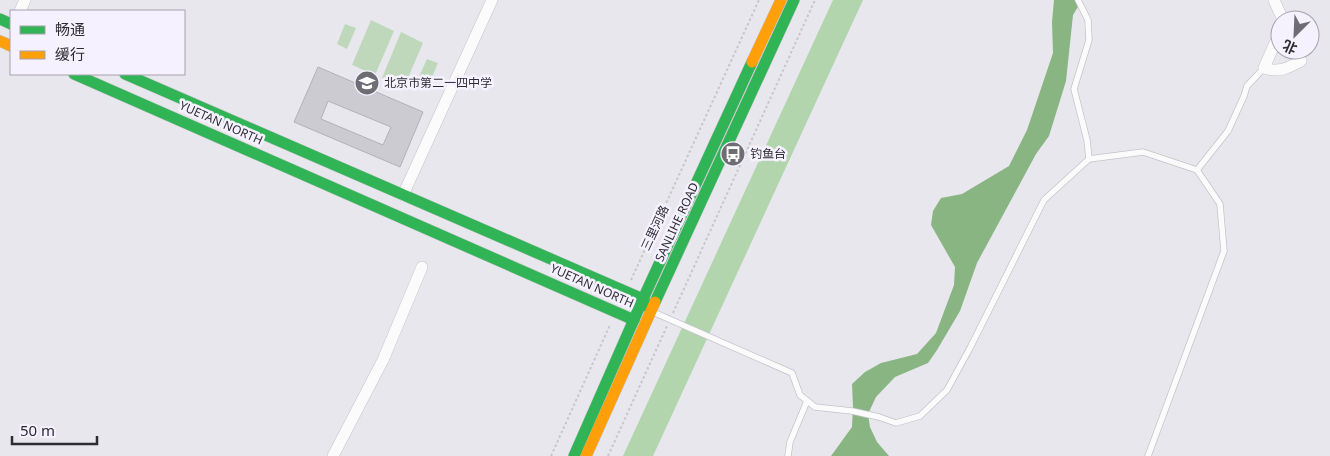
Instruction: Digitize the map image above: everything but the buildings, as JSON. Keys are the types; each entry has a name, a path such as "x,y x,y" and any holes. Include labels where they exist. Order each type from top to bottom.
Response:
{"main road":[{"name":"SANLIHE ROAD","path":"574,456 643,299 781,0"},
{"name":"SANLIHE ROAD","path":"586,456 794,0"},
{"name":"YUETAN NORTH","path":"76,75 634,320 651,311 643,299 127,75"}],"street":[{"path":"403,194 492,0"},
{"path":"1270,54 1264,68 1273,71 1286,69 1301,60"},
{"path":"333,456 383,360 422,267"}],"lane":[{"path":"1078,0 1088,20 1089,40 1074,89 1087,140 1089,159"},
{"path":"1197,170 1228,131 1247,86 1264,68"},
{"path":"651,311 792,373 800,395 815,408 852,411 896,423 920,416 947,390 1044,200 1089,159 1143,152 1197,170 1220,204 1224,251 1148,456"},
{"path":"788,456 790,442 807,401"}],"path":[{"name":"三里河路","path":"626,292 759,0"},
{"path":"608,456 815,0"},
{"path":"551,456 617,311"}],"shaded area":[{"path":"833,0 863,0 653,456 623,456"},
{"path":"1054,0 1082,0 1073,15 1066,81 1049,136 1036,154 977,263 960,311 937,350 928,363 895,377 876,397 868,414 870,427 877,442 889,456 831,456 852,427 852,384 865,372 881,363 917,354 936,333 954,285 955,267 931,225 933,211 941,198 962,194 1009,166 1027,130 1053,53 1052,22"},
{"path":"371,20 394,31 375,75 352,65"},
{"path":"345,24 356,28 347,49 337,44"},
{"path":"401,32 423,43 404,87 382,78"},
{"path":"427,59 438,63 429,84 418,79"}],"traffic: fast":[{"path":"655,302 794,0"},
{"path":"0,19 10,24"},
{"path":"574,456 643,299 752,62"},
{"path":"76,75 634,320"},
{"path":"127,75 643,299 651,311"}],"traffic: slow":[{"path":"752,62 781,0"},
{"path":"0,41 10,46"},
{"path":"586,456 655,302"}],"place":[{"name":"北京市第二一四中学","path":"367,83"},
{"name":"钓鱼台","path":"733,154"}]}
